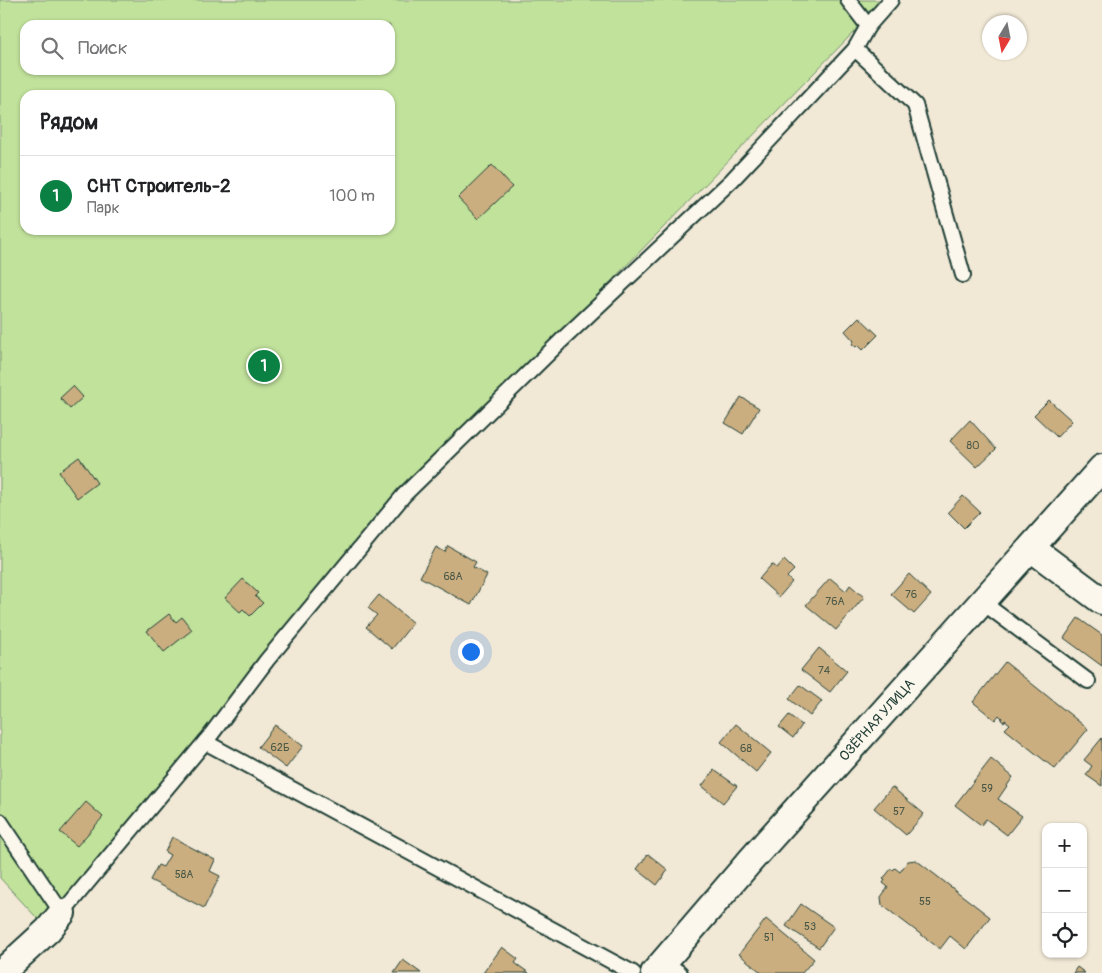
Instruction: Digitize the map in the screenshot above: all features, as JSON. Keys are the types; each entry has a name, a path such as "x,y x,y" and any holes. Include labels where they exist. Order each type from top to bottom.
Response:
{"street":[{"name":"ОЗЁРНАЯ УЛИЦА","path":"666,969 751,860 1102,468"},
{"path":"1031,548 1102,601"},
{"path":"2,973 48,930 62,913"}],"lane":[{"path":"848,0 868,26"},
{"path":"0,821 62,913 205,742 267,660 404,495 570,333 732,180 855,49 868,26 891,0"},
{"path":"855,49 915,105 963,275"},
{"path":"982,602 1088,681"},
{"path":"205,742 633,973"}],"green space":[{"path":"0,0 885,0 396,502 48,930 0,878"}],"building":[{"path":"492,165 512,187 478,219 458,198"},
{"path":"859,317 878,335 863,350 858,345 856,347 852,344 854,341 845,331"},
{"path":"73,386 83,397 70,409 60,398"},
{"path":"741,397 759,408 743,434 725,423"},
{"path":"1049,400 1072,421 1057,437 1034,415"},
{"path":"970,420 996,449 977,467 950,441"},
{"path":"79,457 97,483 77,498 59,472"},
{"path":"963,496 980,512 964,528 948,512"},
{"path":"448,546 476,562 473,567 487,575 471,605 420,577 436,547 445,552"},
{"path":"784,560 794,570 787,577 792,582 779,597 759,579 772,564 777,568"},
{"path":"909,574 931,595 914,614 891,594"},
{"path":"830,578 846,591 850,585 864,597 836,630 806,605"},
{"path":"243,579 258,593 255,596 263,603 250,616 243,609 240,612 225,598"},
{"path":"379,595 413,623 392,649 366,627 377,615 368,608"},
{"path":"169,614 176,622 182,617 192,630 164,652 147,631"},
{"path":"1078,618 1102,635 1102,666 1064,638"},
{"path":"819,648 847,671 830,692 801,670"},
{"path":"1005,662 1088,729 1055,769 1005,729 1010,724 1005,720 1004,722 1001,720 1002,718 999,715 995,720 973,702"},
{"path":"800,685 822,701 810,716 789,699"},
{"path":"789,715 802,725 793,738 779,727"},
{"path":"736,724 771,753 756,772 721,742"},
{"path":"275,725 303,746 286,768 258,747"},
{"path":"1102,738 1102,786 1086,775 1092,766 1084,760"},
{"path":"991,759 1013,777 998,799 1022,816 1007,835 986,819 981,825 955,805"},
{"path":"714,770 737,786 723,803 702,786"},
{"path":"892,787 924,814 906,835 874,808"},
{"path":"86,802 103,817 77,846 60,832"},
{"path":"172,837 215,860 210,871 220,876 204,908 150,880 158,865 163,867 170,855 165,852"},
{"path":"648,854 668,870 657,885 637,869"},
{"path":"916,860 990,917 966,949 950,936 940,949 882,905 881,897 888,887 883,883 885,880 883,879 891,869 895,868 900,872 908,861"},
{"path":"801,904 834,927 819,948 786,926"},
{"path":"766,919 814,959 802,973 762,973 739,954"},
{"path":"502,947 518,959 515,963 529,973 483,973"},
{"path":"403,960 421,973 394,973"},
{"path":"1077,967 1085,973 1073,973"}],"place":[{"name":"СНТ Строитель-2","path":"264,366"}]}
